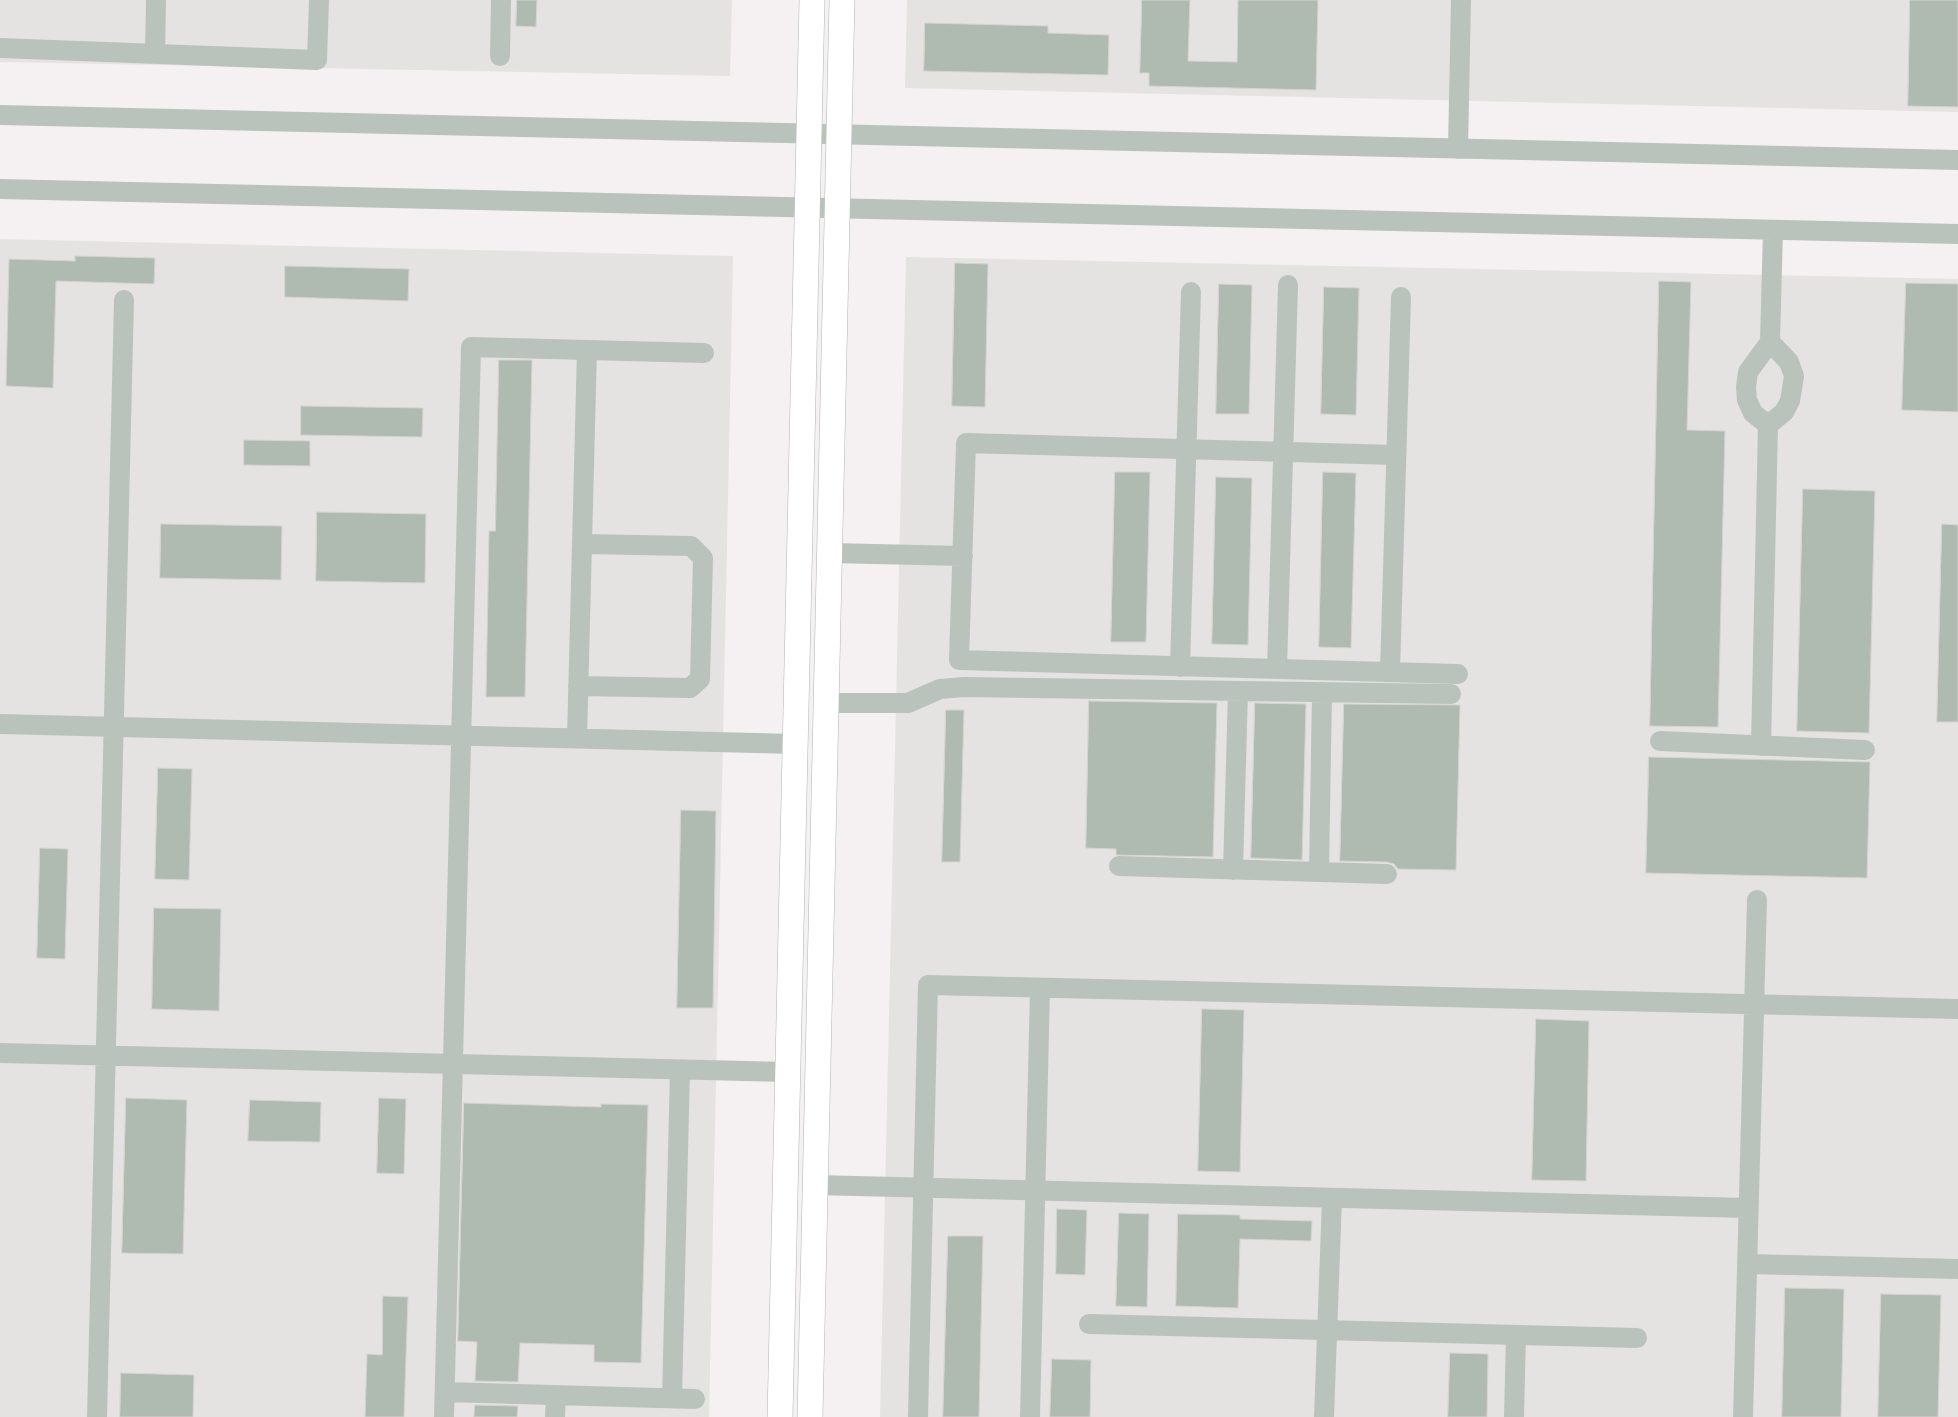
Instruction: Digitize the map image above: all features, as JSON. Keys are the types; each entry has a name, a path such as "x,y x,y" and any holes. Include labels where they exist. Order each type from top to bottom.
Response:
{"main road":[{"path":"780,1417 812,0"},
{"path":"810,1417 842,0"}],"street":[{"path":"154,54 156,0"},
{"path":"0,48 317,60 319,0"},
{"path":"500,56 501,0"},
{"path":"1458,149 1461,0"},
{"path":"0,115 1958,160"},
{"path":"0,189 1958,234"},
{"path":"1768,425 1753,413 1747,400 1746,387 1748,372 1770,342 1774,230"},
{"path":"1277,669 1288,285"},
{"path":"1180,667 1191,292"},
{"path":"1390,672 1400,297"},
{"path":"97,1417 124,300"},
{"path":"1761,746 1768,425 1784,412 1790,402 1794,376 1789,362 1770,342"},
{"path":"444,1417 470,347 704,353"},
{"path":"577,738 587,350"},
{"path":"1396,455 966,443 960,660 1458,674"},
{"path":"578,686 690,688 700,679 703,558 692,546 582,544"},
{"path":"830,553 962,556"},
{"path":"826,703 908,703 940,688 964,687 1451,694"},
{"path":"1233,870 1238,691"},
{"path":"1319,872 1322,692"},
{"path":"0,724 795,744"},
{"path":"1660,742 1865,750"},
{"path":"1119,866 1387,874"},
{"path":"1743,1417 1757,900"},
{"path":"918,1417 928,986 1958,1010"},
{"path":"1030,1417 1040,988"},
{"path":"0,1053 787,1072"},
{"path":"672,1398 680,1070"},
{"path":"815,1185 1748,1208"},
{"path":"1324,1417 1332,1198"},
{"path":"1747,1264 1958,1269"},
{"path":"1089,1324 1637,1338"},
{"path":"1514,1417 1516,1335"},
{"path":"445,1392 695,1399"},
{"path":"555,1417 556,1395"}],"shaded area":[{"path":"0,0 732,0 730,76 0,62"},
{"path":"907,0 1958,0 1958,112 905,88"},
{"path":"0,239 733,256 709,1417 0,1417"},
{"path":"906,257 1958,279 1958,1417 880,1417"}],"building":[{"path":"517,0 537,0 536,27 516,26"},
{"path":"1142,0 1190,0 1188,61 1237,62 1238,0 1318,0 1316,90 1149,86 1149,73 1140,73"},
{"path":"1910,0 1958,0 1958,107 1908,106"},
{"path":"925,23 1048,26 1048,33 1109,35 1108,75 924,71"},
{"path":"75,256 155,258 154,284 56,281 53,388 6,386 9,259 75,261"},
{"path":"955,263 988,264 985,407 952,406"},
{"path":"285,266 409,269 408,301 285,297"},
{"path":"1659,281 1691,282 1687,430 1725,431 1718,727 1650,726"},
{"path":"1906,283 1958,284 1958,412 1902,410"},
{"path":"1219,284 1252,285 1249,414 1216,414"},
{"path":"1324,287 1359,288 1356,415 1321,414"},
{"path":"499,360 532,360 525,697 486,697 489,531 495,531"},
{"path":"301,406 423,408 422,437 301,435"},
{"path":"244,440 310,441 310,466 244,465"},
{"path":"1115,472 1150,472 1146,642 1111,642"},
{"path":"1323,472 1356,473 1351,648 1319,647"},
{"path":"1216,477 1252,478 1248,645 1212,644"},
{"path":"1803,489 1875,491 1869,733 1797,731"},
{"path":"317,512 426,514 425,583 316,581"},
{"path":"161,524 282,526 281,580 160,578"},
{"path":"1942,524 1958,525 1958,722 1937,722"},
{"path":"1089,701 1217,703 1213,857 1116,855 1116,849 1086,848"},
{"path":"1255,703 1306,704 1302,860 1251,858"},
{"path":"1344,704 1460,705 1456,870 1398,869 1394,864 1387,862 1340,861"},
{"path":"946,710 964,710 960,862 942,862"},
{"path":"1649,757 1870,762 1867,878 1646,873"},
{"path":"158,768 192,769 189,880 155,879"},
{"path":"681,810 716,811 713,1008 677,1008"},
{"path":"40,848 68,849 65,959 37,958"},
{"path":"154,908 221,909 219,1011 152,1009"},
{"path":"1202,1009 1244,1010 1240,1172 1198,1171"},
{"path":"1536,1019 1589,1021 1586,1181 1532,1180"},
{"path":"126,1098 187,1100 183,1254 122,1253"},
{"path":"379,1098 406,1099 404,1174 377,1173"},
{"path":"250,1100 321,1102 320,1142 248,1141"},
{"path":"464,1103 601,1107 601,1104 648,1105 641,1363 594,1362 594,1345 520,1343 518,1382 475,1381 477,1342 458,1341"},
{"path":"1057,1209 1087,1210 1085,1275 1056,1274"},
{"path":"1119,1213 1149,1214 1147,1307 1116,1306"},
{"path":"1178,1214 1240,1215 1240,1219 1312,1221 1311,1241 1240,1239 1238,1308 1176,1306"},
{"path":"948,1236 983,1236 979,1417 943,1417"},
{"path":"1785,1288 1844,1289 1841,1417 1782,1417"},
{"path":"1881,1294 1941,1295 1938,1417 1878,1417"},
{"path":"383,1296 408,1297 404,1417 365,1417 367,1354 382,1355"},
{"path":"1450,1353 1488,1354 1487,1417 1448,1417"},
{"path":"1052,1359 1091,1360 1090,1417 1050,1417"},
{"path":"121,1373 194,1375 193,1417 120,1417"},
{"path":"475,1405 518,1406 517,1417 474,1417"}]}
